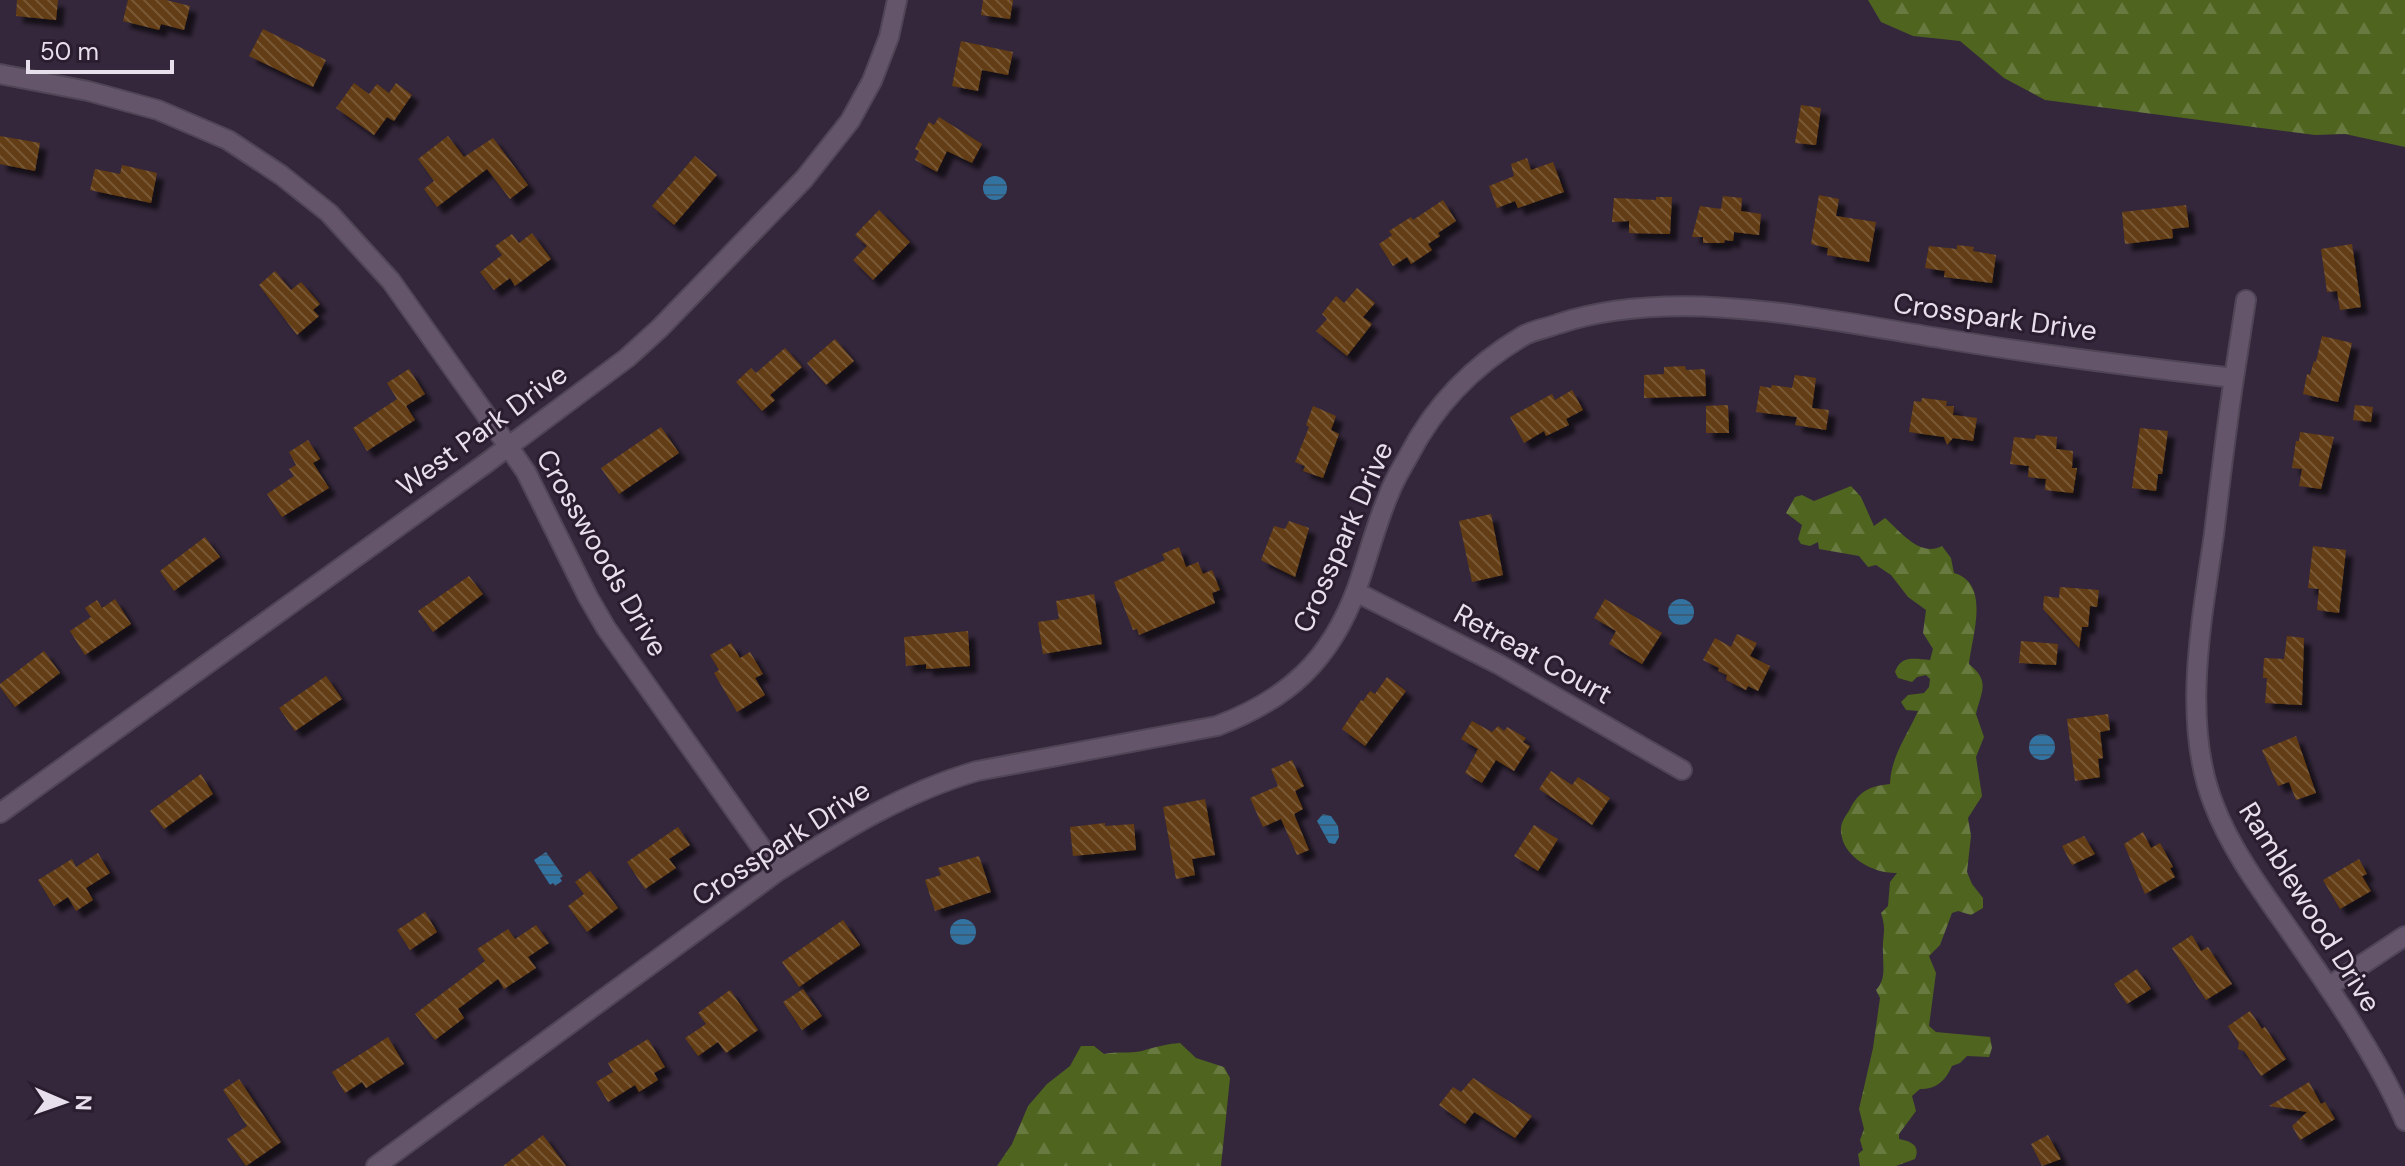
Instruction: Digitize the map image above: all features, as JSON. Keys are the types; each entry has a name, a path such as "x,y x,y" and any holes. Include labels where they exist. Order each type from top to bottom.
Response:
{"street":[{"name":"West Park Drive","path":"0,813 627,358 804,179 850,121 872,81 889,37 897,0"},
{"name":"Crosswoods Drive","path":"0,74 88,91 158,110 228,140 281,175 329,213 391,281 526,472 606,628 778,871"},
{"path":"2234,378 2246,300"},
{"name":"Crosspark Drive","path":"376,1166 778,871 841,831 908,795 977,771 1217,726 1250,713 1287,690 1325,652 1356,592 1389,492 1422,428 1469,375 1525,335 1578,317 1627,308 1690,306 1738,309 2234,378"},
{"name":"Ramblewood Drive","path":"2234,378 2198,667 2200,743 2213,804 2260,888 2328,987 2380,1072 2405,1121"},
{"name":"Retreat Court","path":"1356,592 1497,663 1682,770"},
{"path":"2328,987 2405,936"}],"green space":[{"path":"1868,0 2405,0 2405,147 2345,134 2315,135 2045,100 2004,78 1960,41 1913,36 1881,22"},
{"path":"1851,486 1861,497 1874,526 1885,518 1918,546 1934,549 1942,546 1951,558 1954,573 1965,579 1972,588 1976,612 1969,664 1980,676 1983,687 1976,714 1984,737 1976,757 1982,796 1968,818 1971,836 1967,872 1983,898 1983,908 1971,915 1958,911 1952,913 1940,945 1929,956 1936,973 1929,1026 1936,1032 1990,1037 1992,1048 1989,1057 1967,1056 1952,1066 1940,1083 1920,1089 1912,1096 1916,1111 1899,1134 1899,1139 1913,1144 1917,1150 1915,1159 1896,1166 1860,1166 1858,1154 1863,1150 1860,1140 1864,1129 1859,1109 1873,1048 1880,998 1876,990 1883,973 1884,929 1881,913 1888,906 1890,882 1897,873 1879,871 1854,857 1843,841 1841,829 1853,803 1861,794 1871,788 1890,784 1896,755 1918,711 1906,710 1901,702 1908,695 1924,693 1929,687 1930,679 1926,675 1912,682 1898,678 1895,672 1904,660 1930,660 1933,649 1923,633 1926,610 1908,597 1891,575 1876,565 1868,567 1859,556 1819,549 1818,542 1810,546 1801,544 1798,539 1802,525 1786,513 1795,497 1802,495 1814,501"},
{"path":"1180,1043 1196,1058 1224,1067 1230,1078 1221,1166 997,1166 1012,1144 1028,1106 1047,1084 1070,1066 1081,1046 1094,1046 1104,1054 1137,1052"}],"water":[{"path":"995,176 1003,180 1007,188 1003,196 995,200 987,196 983,188 987,180"},
{"path":"1681,599 1690,603 1694,612 1690,621 1681,625 1672,621 1668,612 1672,603"},
{"path":"2042,734 2051,738 2055,747 2051,756 2042,760 2033,756 2029,747 2033,738"},
{"path":"1323,814 1331,816 1338,826 1339,837 1335,844 1329,843 1317,821"},
{"path":"546,852 563,876 555,886 553,883 550,885 534,860"},
{"path":"963,919 972,923 976,932 972,941 963,945 954,941 950,932 954,923"}],"building":[{"path":"17,0 58,0 56,20 16,16"},
{"path":"128,0 166,0 190,6 184,30 161,24 159,30 123,21"},
{"path":"983,0 1013,0 1010,19 981,15"},
{"path":"263,29 326,60 313,87 249,56"},
{"path":"961,41 1013,52 1008,75 982,70 978,91 952,86"},
{"path":"354,83 369,94 377,84 389,93 396,83 412,95 394,121 387,117 374,135 336,108"},
{"path":"1801,105 1821,108 1816,145 1795,143"},
{"path":"939,117 982,144 972,163 947,151 937,172 915,160 919,151 915,149 929,122 934,125"},
{"path":"0,136 40,143 35,171 0,164"},
{"path":"448,136 464,157 493,138 528,185 510,199 487,169 437,207 424,189 434,181 418,159"},
{"path":"695,156 717,175 674,225 652,206"},
{"path":"1527,158 1531,170 1553,162 1564,192 1518,208 1515,201 1497,208 1489,186 1514,176 1511,164"},
{"path":"122,165 157,173 151,203 90,190 95,169 120,174"},
{"path":"1819,195 1839,199 1836,216 1876,222 1869,262 1827,255 1828,248 1811,244"},
{"path":"1723,196 1742,198 1741,211 1761,214 1759,235 1734,232 1733,241 1725,240 1724,243 1703,243 1703,237 1692,237 1700,206 1721,209"},
{"path":"1656,197 1672,197 1670,234 1629,233 1629,221 1612,222 1614,198 1656,200"},
{"path":"1443,200 1456,221 1428,244 1432,250 1411,264 1407,257 1393,266 1379,244 1392,235 1389,231 1411,217 1413,220"},
{"path":"2186,205 2189,227 2172,229 2173,238 2125,244 2122,212"},
{"path":"879,210 910,242 873,280 853,260 867,246 855,235"},
{"path":"532,233 551,259 515,286 510,278 494,290 480,272 502,255 495,246 512,234 519,243"},
{"path":"2352,244 2361,307 2340,310 2337,291 2327,292 2321,249"},
{"path":"1957,245 1996,255 1992,283 1944,277 1945,271 1925,268 1929,246 1957,249"},
{"path":"275,271 291,290 301,282 320,304 313,310 319,316 297,335 259,285"},
{"path":"1357,288 1375,303 1363,317 1372,324 1347,356 1316,331 1327,319 1322,314 1336,296 1344,303"},
{"path":"2322,336 2352,343 2338,402 2303,394 2307,374 2310,375 2316,362"},
{"path":"835,339 854,361 826,385 807,363"},
{"path":"785,348 802,367 770,395 775,400 762,411 736,382 751,368 756,373"},
{"path":"1685,366 1686,370 1705,369 1706,396 1644,398 1644,375 1664,374 1664,367"},
{"path":"409,369 425,394 406,406 415,420 367,451 353,428 397,399 387,383"},
{"path":"1795,375 1816,378 1812,408 1829,410 1826,430 1795,425 1797,417 1756,412 1760,386 1792,388"},
{"path":"1572,390 1583,410 1566,419 1569,425 1546,436 1544,431 1524,443 1510,417 1552,394 1555,400"},
{"path":"1922,398 1947,401 1946,406 1954,406 1953,415 1977,418 1973,441 1953,438 1947,445 1944,437 1909,432 1914,401 1921,402"},
{"path":"1728,405 1729,433 1706,433 1706,406"},
{"path":"2355,405 2373,407 2371,422 2353,420"},
{"path":"1313,406 1336,416 1331,430 1339,434 1323,478 1303,471 1305,466 1295,462 1309,427 1306,425"},
{"path":"661,427 679,453 619,494 601,468"},
{"path":"2140,428 2168,431 2162,474 2158,474 2156,491 2132,488"},
{"path":"2300,432 2334,437 2321,489 2299,486 2302,469 2292,468"},
{"path":"2036,435 2057,437 2056,449 2073,451 2072,468 2077,468 2073,493 2045,490 2046,479 2028,477 2029,466 2010,464 2014,437 2035,439"},
{"path":"308,440 320,459 313,463 329,488 282,517 267,494 294,476 289,469 296,465 289,452"},
{"path":"1491,514 1503,575 1472,582 1459,521"},
{"path":"1289,521 1309,528 1295,577 1261,560 1274,526 1285,529"},
{"path":"205,537 220,557 174,591 160,571"},
{"path":"2313,546 2346,550 2339,613 2317,610 2319,589 2308,588"},
{"path":"1179,547 1186,567 1198,562 1203,574 1212,570 1220,590 1212,593 1215,603 1139,635 1137,629 1133,630 1114,582 1165,560 1162,554"},
{"path":"469,576 483,594 433,632 418,611"},
{"path":"2060,587 2099,590 2097,607 2090,606 2088,627 2082,627 2079,648 2043,609 2044,596 2059,598"},
{"path":"1094,594 1102,644 1043,654 1038,622 1059,619 1056,601"},
{"path":"115,599 131,624 85,655 70,631 91,617 85,608 97,600 102,608"},
{"path":"1605,599 1662,633 1642,664 1609,644 1616,631 1594,618"},
{"path":"968,631 970,666 926,669 926,664 906,666 904,637"},
{"path":"1737,634 1757,643 1750,656 1770,666 1758,691 1748,686 1746,690 1726,680 1727,675 1718,671 1719,668 1703,660 1715,638 1731,647"},
{"path":"2287,636 2304,638 2302,705 2265,703 2267,678 2263,678 2264,658 2284,659"},
{"path":"2021,641 2058,644 2056,665 2019,663"},
{"path":"731,643 740,658 750,652 763,674 755,678 765,695 737,712 714,673 719,670 710,655"},
{"path":"44,651 60,673 15,707 0,684"},
{"path":"326,676 342,699 295,731 279,708"},
{"path":"1387,677 1406,691 1365,746 1342,729 1361,700 1370,691 1375,694"},
{"path":"2108,714 2110,730 2100,732 2103,758 2098,759 2100,777 2075,781 2067,719"},
{"path":"1472,721 1492,732 1498,726 1504,731 1507,727 1526,738 1523,742 1530,746 1514,771 1496,760 1482,783 1465,773 1478,749 1461,739"},
{"path":"2296,736 2316,793 2296,800 2289,782 2278,786 2262,750"},
{"path":"1292,760 1304,786 1295,791 1303,809 1294,814 1309,850 1297,855 1281,819 1263,827 1250,798 1278,786 1271,769"},
{"path":"1551,771 1572,785 1578,777 1610,798 1592,825 1539,789"},
{"path":"201,774 213,794 164,829 150,811"},
{"path":"1205,799 1215,855 1192,859 1195,875 1176,879 1163,807"},
{"path":"1105,823 1105,826 1134,824 1136,850 1073,856 1070,827"},
{"path":"1534,825 1558,839 1538,871 1514,856"},
{"path":"678,827 690,845 669,859 676,868 645,889 627,862"},
{"path":"2143,832 2151,848 2160,843 2175,877 2145,894 2124,844"},
{"path":"2084,836 2095,854 2072,865 2062,846"},
{"path":"98,853 110,873 86,888 93,900 76,911 68,897 54,906 38,880 72,859 76,867"},
{"path":"979,856 991,892 935,911 925,880 941,875 938,868"},
{"path":"2359,859 2367,874 2362,876 2371,891 2340,909 2323,880"},
{"path":"590,871 618,908 587,932 568,906 584,894 575,882"},
{"path":"425,912 437,932 410,950 397,930"},
{"path":"843,920 860,945 799,987 782,962"},
{"path":"536,925 549,943 528,957 536,968 504,989 498,979 458,1009 464,1018 435,1040 415,1014 485,961 477,949 508,929 515,939"},
{"path":"2192,935 2201,951 2208,947 2232,984 2206,1000 2172,948"},
{"path":"2137,969 2151,989 2127,1004 2114,984"},
{"path":"803,989 822,1016 802,1030 783,1002"},
{"path":"730,990 758,1030 726,1053 718,1042 698,1056 685,1038 706,1024 698,1013"},
{"path":"2250,1011 2286,1059 2261,1076 2244,1051 2238,1049 2239,1043 2228,1026"},
{"path":"388,1037 404,1064 366,1088 362,1082 345,1093 332,1072"},
{"path":"648,1039 665,1067 654,1073 658,1080 639,1092 635,1085 608,1102 596,1082 613,1072 608,1063"},
{"path":"1473,1078 1532,1116 1515,1138 1474,1112 1465,1124 1439,1105 1453,1087 1461,1092"},
{"path":"239,1079 281,1142 246,1166 227,1139 247,1126 223,1090"},
{"path":"2309,1082 2321,1104 2325,1102 2335,1119 2300,1140 2292,1126 2307,1112 2269,1106"},
{"path":"543,1135 566,1166 503,1166"},
{"path":"2048,1135 2061,1159 2042,1166 2031,1144"}]}
